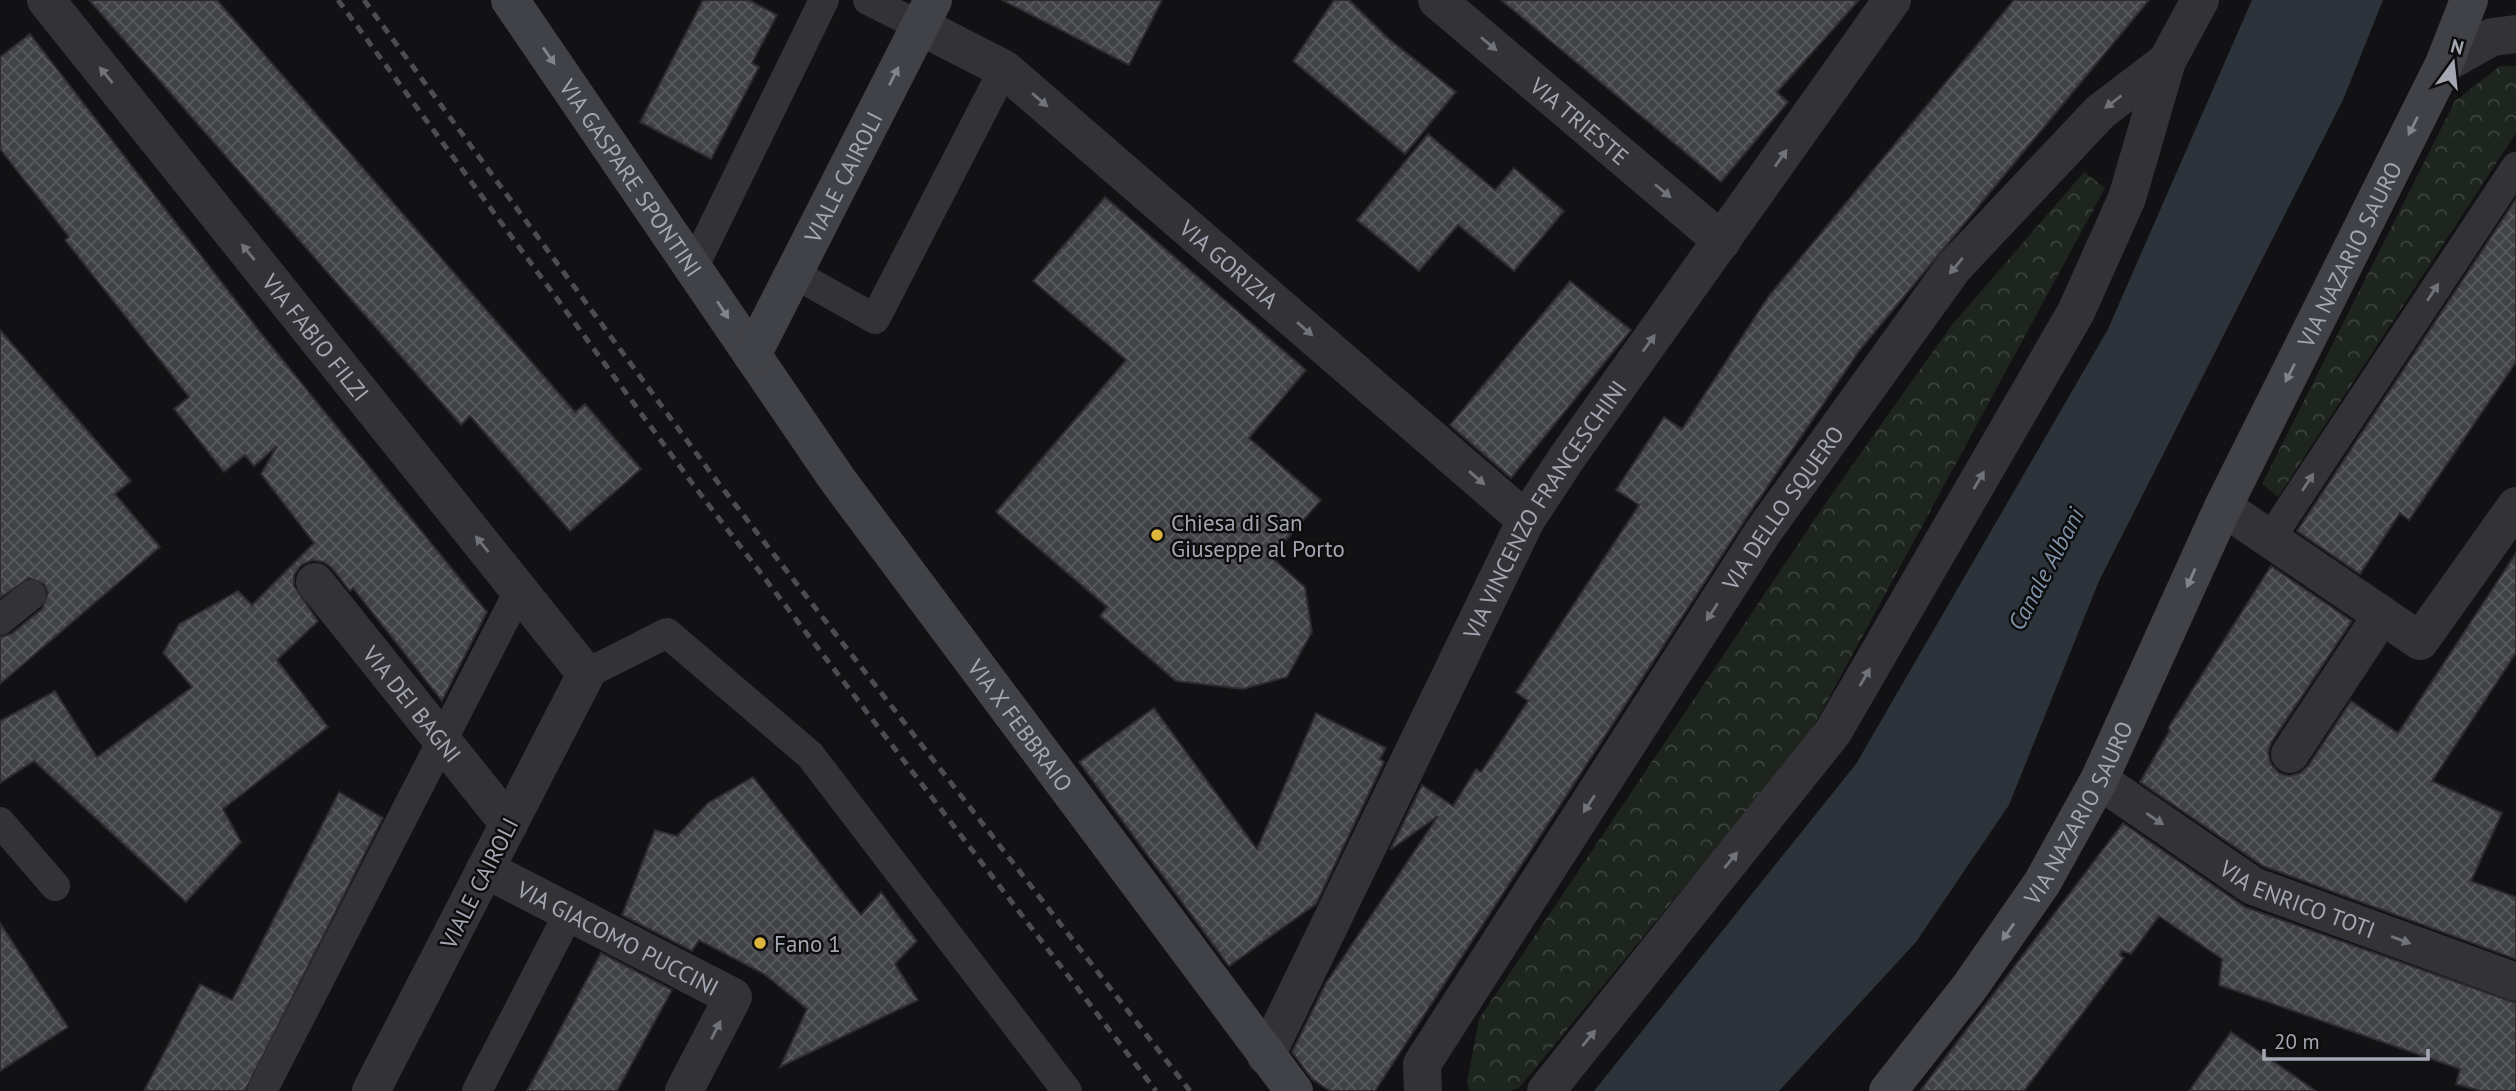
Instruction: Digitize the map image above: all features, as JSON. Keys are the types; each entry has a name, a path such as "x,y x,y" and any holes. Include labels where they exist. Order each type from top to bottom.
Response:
{"street":[{"name":"VIA FABIO FILZI","path":"46,0 586,674"},
{"name":"VIA GASPARE SPONTINI","path":"510,0 694,266 752,355"},
{"name":"VIA TRIESTE","path":"1437,0 1722,241"},
{"name":"VIA DELLO SQUERO","path":"1423,1078 1763,532 1954,267 2100,112 2167,61 2200,0"},
{"name":"VIA NAZARIO SAURO","path":"1888,1091 1969,988 2042,883 2099,780 2223,507 2444,64 2469,0"},
{"name":"VIA VINCENZO FRANCESCHINI","path":"1266,1056 1527,520 1566,459 1889,1"},
{"name":"VIA GORIZIA","path":"927,13 1003,69 1527,520"},
{"name":"VIALE CAIROLI","path":"752,355 927,13"},
{"path":"2444,64 2492,37 2516,34"},
{"path":"1546,1091 1833,732 2076,312 2127,198 2167,61"},
{"name":"VIA X FEBBRAIO","path":"752,355 836,479 1294,1091"},
{"path":"2223,507 2420,641 2516,506"},
{"name":"VIA DEI BAGNI","path":"315,582 509,824"},
{"path":"2290,754 2382,615"},
{"name":"VIALE CAIROLI","path":"371,1091 586,674"},
{"name":"VIA ENRICO TOTI","path":"2099,780 2253,886 2516,982"},
{"name":"VIA GIACOMO PUCCINI","path":"485,869 733,997 684,1091"}],"lane":[{"path":"694,266 824,0"},
{"path":"868,0 927,13"},
{"path":"793,274 875,319 1003,69"},
{"path":"2270,539 2516,167"},
{"path":"261,1091 519,591"},
{"path":"0,620 31,595"},
{"path":"586,674 667,633 810,755 1067,1091"},
{"path":"0,822 55,886"},
{"path":"477,1091 569,912"}],"green space":[{"path":"2500,66 2516,66 2516,133 2278,497 2262,484 2455,101"},
{"path":"2084,172 2105,188 1809,735 1519,1088 1511,1091 1469,1091 1467,1082 1479,1019 1829,498 1951,326"}],"water":[{"name":"Canale Albani","path":"2252,0 2383,0 2343,100 2099,581 2009,805 1916,942 1779,1091 1594,1091 1856,764 2108,329"}],"building":[{"path":"89,0 217,0 575,412 585,404 641,469 570,531 470,416 461,425"},
{"path":"703,0 749,0 777,15 752,63 759,67 711,159 640,122"},
{"path":"1002,0 1162,0 1129,65"},
{"path":"1334,0 1349,0 1389,39 1456,92 1405,154 1293,61"},
{"path":"1501,0 1859,0 1777,92 1788,102 1721,182"},
{"path":"2014,0 2149,0 1859,351 1745,520 1375,1091 1330,1091 1312,1079 1292,1052 1326,983 1438,816 1390,850 1422,785 1453,806 1476,769 1481,772 1528,701 1516,692 1639,505 1616,490 1664,417 1682,429 1768,297"},
{"path":"30,34 264,337 487,612 442,701 353,588 350,591 324,562 312,560 301,565 294,575 294,586 318,621 277,660 328,727 223,809 241,842 186,902 34,761 0,783 0,721 55,691 97,757 192,687 163,653 179,624 238,591 252,605 314,543 261,474 277,446 254,466 245,455 224,472 174,409 189,397 65,240 69,237 0,149 0,57"},
{"path":"1428,134 1495,190 1514,168 1564,211 1514,271 1458,225 1419,271 1357,220"},
{"path":"1105,197 1306,370 1249,438 1321,500 1271,557 1305,587 1312,632 1287,677 1243,689 1176,681 1100,616 1107,607 996,512 1126,360 1033,281"},
{"path":"2516,199 2516,362 2409,520 2400,513 2360,574 2297,531"},
{"path":"1570,281 1631,330 1511,478 1450,425"},
{"path":"0,330 131,481 115,494 160,547 0,684 0,637 11,634 42,609 48,593 44,584 29,578 0,598"},
{"path":"2516,553 2516,653 2432,781 2502,813 2471,881 2516,897 2516,959 2263,866 2140,782 2170,730 2168,728 2271,566 2352,621 2271,743 2268,753 2271,764 2279,773 2289,776 2300,773 2308,766 2351,701 2398,733"},
{"path":"1154,708 1257,849 1316,713 1386,748 1380,759 1384,762 1316,904 1229,966 1079,762"},
{"path":"753,777 861,915 881,892 917,941 895,964 918,1000 780,1067 807,1009 764,974 699,940 692,951 622,915 655,830 677,836 708,803"},
{"path":"339,792 383,818 245,1091 144,1091 200,984 232,1000"},
{"path":"2123,823 2245,907 2516,1003 2516,1091 2481,1091 2456,1084 2460,1069 2219,985 2222,959 2159,916 2131,954 2122,951 2120,955 2124,958 2024,1091 1920,1091"},
{"path":"0,923 68,1027 0,1071"},
{"path":"601,953 672,990 617,1091 527,1091"},
{"path":"2231,1032 2316,1091 2189,1091"}],"railway":[{"path":"338,0 695,487 1156,1091"},
{"path":"364,0 713,476 1190,1091"}],"place":[{"name":"Chiesa di San Giuseppe al Porto","path":"1157,535"},
{"name":"Fano 1","path":"760,943"}]}
